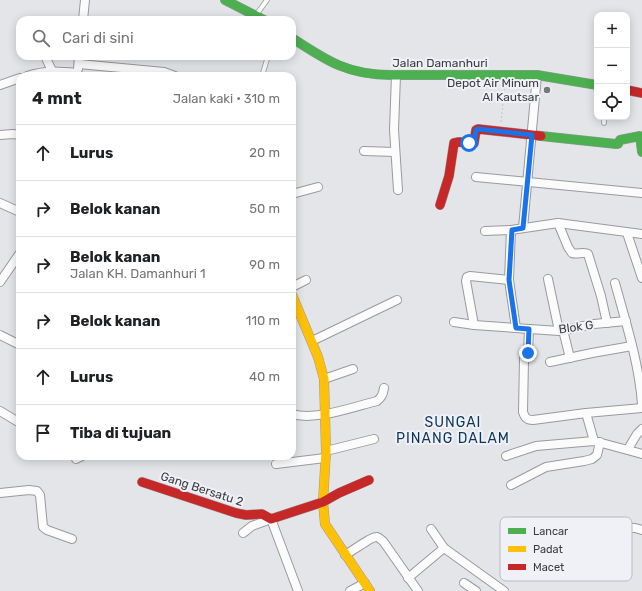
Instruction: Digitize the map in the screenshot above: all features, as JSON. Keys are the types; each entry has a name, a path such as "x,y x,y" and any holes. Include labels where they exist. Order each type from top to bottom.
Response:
{"street":[{"path":"84,16 86,0"},
{"path":"225,0 234,2 257,16"},
{"name":"Jalan Damanhuri","path":"296,41 324,59 338,66 358,72 396,76 537,75 594,84"},
{"path":"47,60 52,71"},
{"path":"78,72 79,60 164,72"},
{"path":"45,72 61,72"},
{"path":"523,228 537,75"},
{"path":"396,76 394,130 398,190"},
{"path":"0,85 16,79"},
{"path":"630,91 642,93"},
{"path":"440,205 449,176 454,143 474,143 476,130 478,129 618,144 620,140 640,136 642,152"},
{"path":"0,135 16,134"},
{"path":"364,151 395,152"},
{"path":"476,177 642,193"},
{"path":"296,193 318,187"},
{"path":"0,203 16,210"},
{"path":"558,223 572,253 588,254 601,296 607,322"},
{"path":"485,231 512,230 558,223 642,234"},
{"path":"512,230 509,280 516,328"},
{"path":"627,233 642,276"},
{"path":"0,282 16,259"},
{"path":"474,325 466,278 470,276 509,280"},
{"path":"548,278 561,330 570,358"},
{"path":"296,285 306,280"},
{"path":"615,283 632,346 640,365 642,404"},
{"path":"312,341 397,300"},
{"path":"296,304 318,357 324,379 324,524 370,591"},
{"name":"Blok G","path":"454,322 474,325 561,330 607,322 626,321"},
{"path":"529,329 528,353 524,359 523,412 525,417 529,420 642,408"},
{"path":"0,335 16,343"},
{"path":"550,362 632,346"},
{"path":"324,379 353,369"},
{"path":"296,414 324,415 377,401 383,394 384,388"},
{"path":"0,411 16,421"},
{"path":"511,485 546,467 584,461 592,459 597,455 597,442 586,413"},
{"path":"628,449 642,428"},
{"path":"296,460 325,454 374,439"},
{"path":"506,456 536,446 597,442 628,449 642,454"},
{"path":"276,464 296,460"},
{"path":"243,532 252,526 323,502 339,493 369,480"},
{"name":"Gang Bersatu 2","path":"142,482 236,514 262,514 271,519"},
{"path":"0,493 29,490 37,491 40,495 43,527 47,530 72,539"},
{"path":"271,519 298,591"},
{"path":"632,528 642,530"},
{"path":"431,529 444,548 504,591"},
{"path":"345,555 371,539 377,537 380,538 418,591"},
{"path":"408,578 444,548"},
{"path":"350,591 365,583"},
{"path":"464,583 476,591"}],"lane":[{"path":"261,16 267,0"},
{"path":"263,72 267,60"}],"path":[{"path":"500,132 506,75"}],"traffic: fast":[{"path":"225,0 256,16"},
{"path":"296,40 327,60 362,72 391,75 537,75 594,84"},
{"path":"541,136 616,144 618,144 620,140 640,136 642,152"}],"traffic: slow":[{"path":"296,305 318,357 324,379 326,451 323,502 325,524 370,591"}],"traffic: jam":[{"path":"630,91 642,93"},
{"path":"440,205 449,176 454,143 474,143 476,130 478,129 541,136"},
{"path":"142,482 236,513 246,515 262,514 271,519 323,502 339,493 369,480"}],"place":[{"name":"Depot Air Minum Al Kautsar","path":"547,90"}],"district":[{"name":"SUNGAI PINANG DALAM","path":"453,430"}],"route":[{"path":"469,143 474,143 476,130 478,129 532,135 523,228 512,230 509,280 516,328 529,329 528,353"}]}
